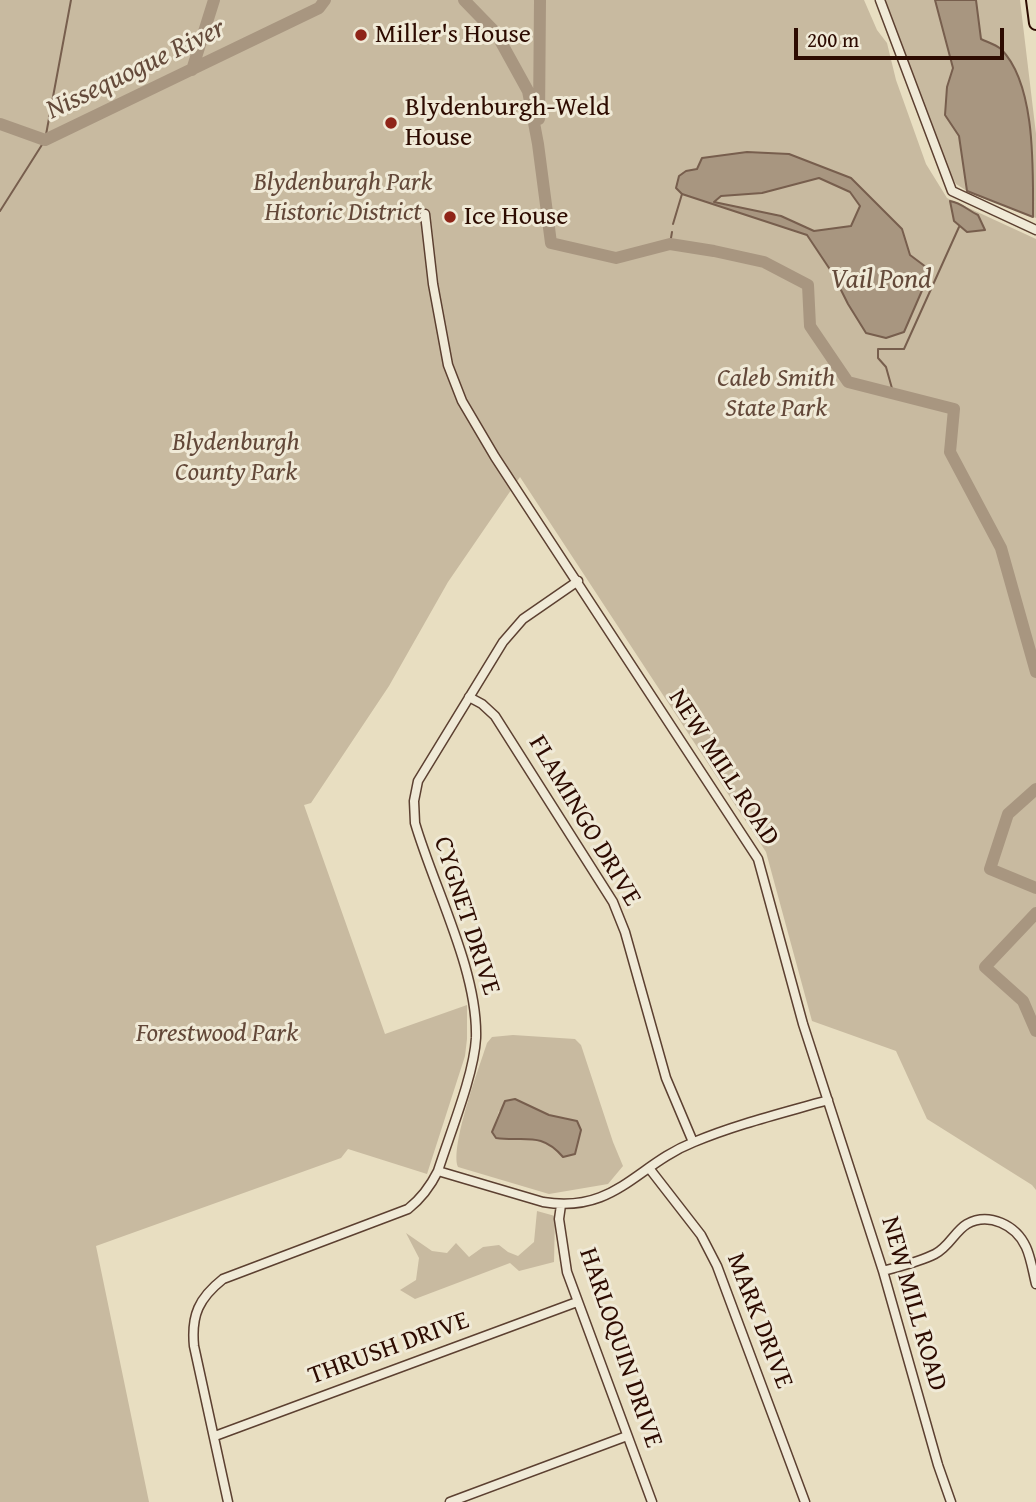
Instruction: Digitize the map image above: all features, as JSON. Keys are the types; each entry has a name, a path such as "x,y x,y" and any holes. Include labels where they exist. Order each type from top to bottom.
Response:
{"main road":[{"path":"1033,0 1036,23"}],"street":[{"path":"880,0 952,191 1036,230"},
{"name":"NEW MILL ROAD","path":"425,214 433,284 448,365 462,401 495,457 758,859 803,1024 883,1270 951,1502"},
{"name":"CYGNET DRIVE","path":"228,1502 194,1346 192,1327 199,1306 210,1290 239,1271 408,1209 421,1199 438,1171 472,1059 476,1021 468,980 415,823 414,801 418,781 503,642 523,619 578,581"},
{"name":"FLAMINGO DRIVE","path":"469,697 495,716 613,902 625,932 666,1078 693,1142"},
{"path":"438,1171 561,1205 609,1195 693,1142 828,1100"},
{"name":"MARK DRIVE","path":"649,1168 701,1235 717,1266 804,1502"},
{"name":"HARLOQUIN DRIVE","path":"561,1205 559,1219 567,1272 652,1502"},
{"path":"883,1270 937,1253 950,1243 965,1225 980,1219 997,1221 1012,1229 1026,1247 1036,1284"},
{"name":"THRUSH DRIVE","path":"215,1436 577,1302"},
{"path":"450,1502 627,1436"}],"green space":[{"path":"0,0 864,0 877,30 887,43 896,80 926,164 947,198 1036,239 1036,1190 927,1119 896,1051 812,1021 766,852 520,477 448,582 389,686 311,803 304,805 385,1034 467,1005 465,1056 427,1174 348,1149 341,1158 96,1246 149,1502 0,1502"},
{"path":"882,0 1020,0 1036,134 1036,218 968,189 967,191 956,184 942,160"},
{"path":"513,1035 575,1039 581,1045 623,1166 608,1184 549,1194 458,1167 458,1142 462,1125 487,1043 492,1037","holes":["499,1111 567,1118 578,1140 575,1146 558,1151 535,1140 496,1138 492,1132"]},
{"path":"537,1211 555,1216 554,1262 519,1271 510,1263 415,1299 400,1290 416,1280 419,1258 406,1233 432,1251 447,1253 456,1243 469,1257 483,1247 499,1245 518,1256 534,1242"}],"water":[{"path":"935,0 976,0 981,39 1001,49 1021,83 1030,128 1033,217 967,191 959,136 945,115 947,87 953,68"},
{"name":"Vail Pond","path":"747,152 789,154 851,178 902,229 910,255 926,267 927,279 904,332 886,338 866,333 833,274 807,235 682,194 676,188 679,176 686,171 697,169 702,158","holes":["819,178 850,192 860,206 851,226 814,231 781,216 714,202 721,196 762,193"]},
{"path":"950,201 978,215 985,230 967,232 954,221"},
{"path":"515,1099 549,1115 577,1121 581,1130 575,1154 563,1157 547,1144 532,1139 496,1138 492,1132 505,1101"}],"waterway":[{"path":"0,211 45,140 71,0"},
{"path":"192,70 214,0"},
{"name":"Nissequogue River","path":"0,124 45,140 319,8 325,0"},
{"name":"Nissequogue River","path":"464,0 496,33 528,91 551,243 616,258 670,244 764,262 808,285 810,326 848,382 954,409 950,452 1001,548 1036,672"},
{"path":"539,119 540,0"},
{"path":"673,224 682,194"},
{"path":"893,392 886,367 878,358 878,349 904,349 959,227"},
{"path":"670,244 672,232"},
{"name":"Nissequogue River","path":"1036,789 1008,814 990,869 1036,888"},
{"name":"Nissequogue River","path":"1036,913 985,967 1023,1001 1036,1031"}],"place":[{"name":"Miller's House","path":"361,35"},
{"name":"Blydenburgh-Weld House","path":"391,123"},
{"name":"Ice House","path":"450,217"}],"park label":[{"name":"Blydenburgh Park Historic District","path":"343,198"},
{"name":"Caleb Smith State Park","path":"776,394"},
{"name":"Blydenburgh County Park","path":"236,458"},
{"name":"Forestwood Park","path":"217,1034"}]}
